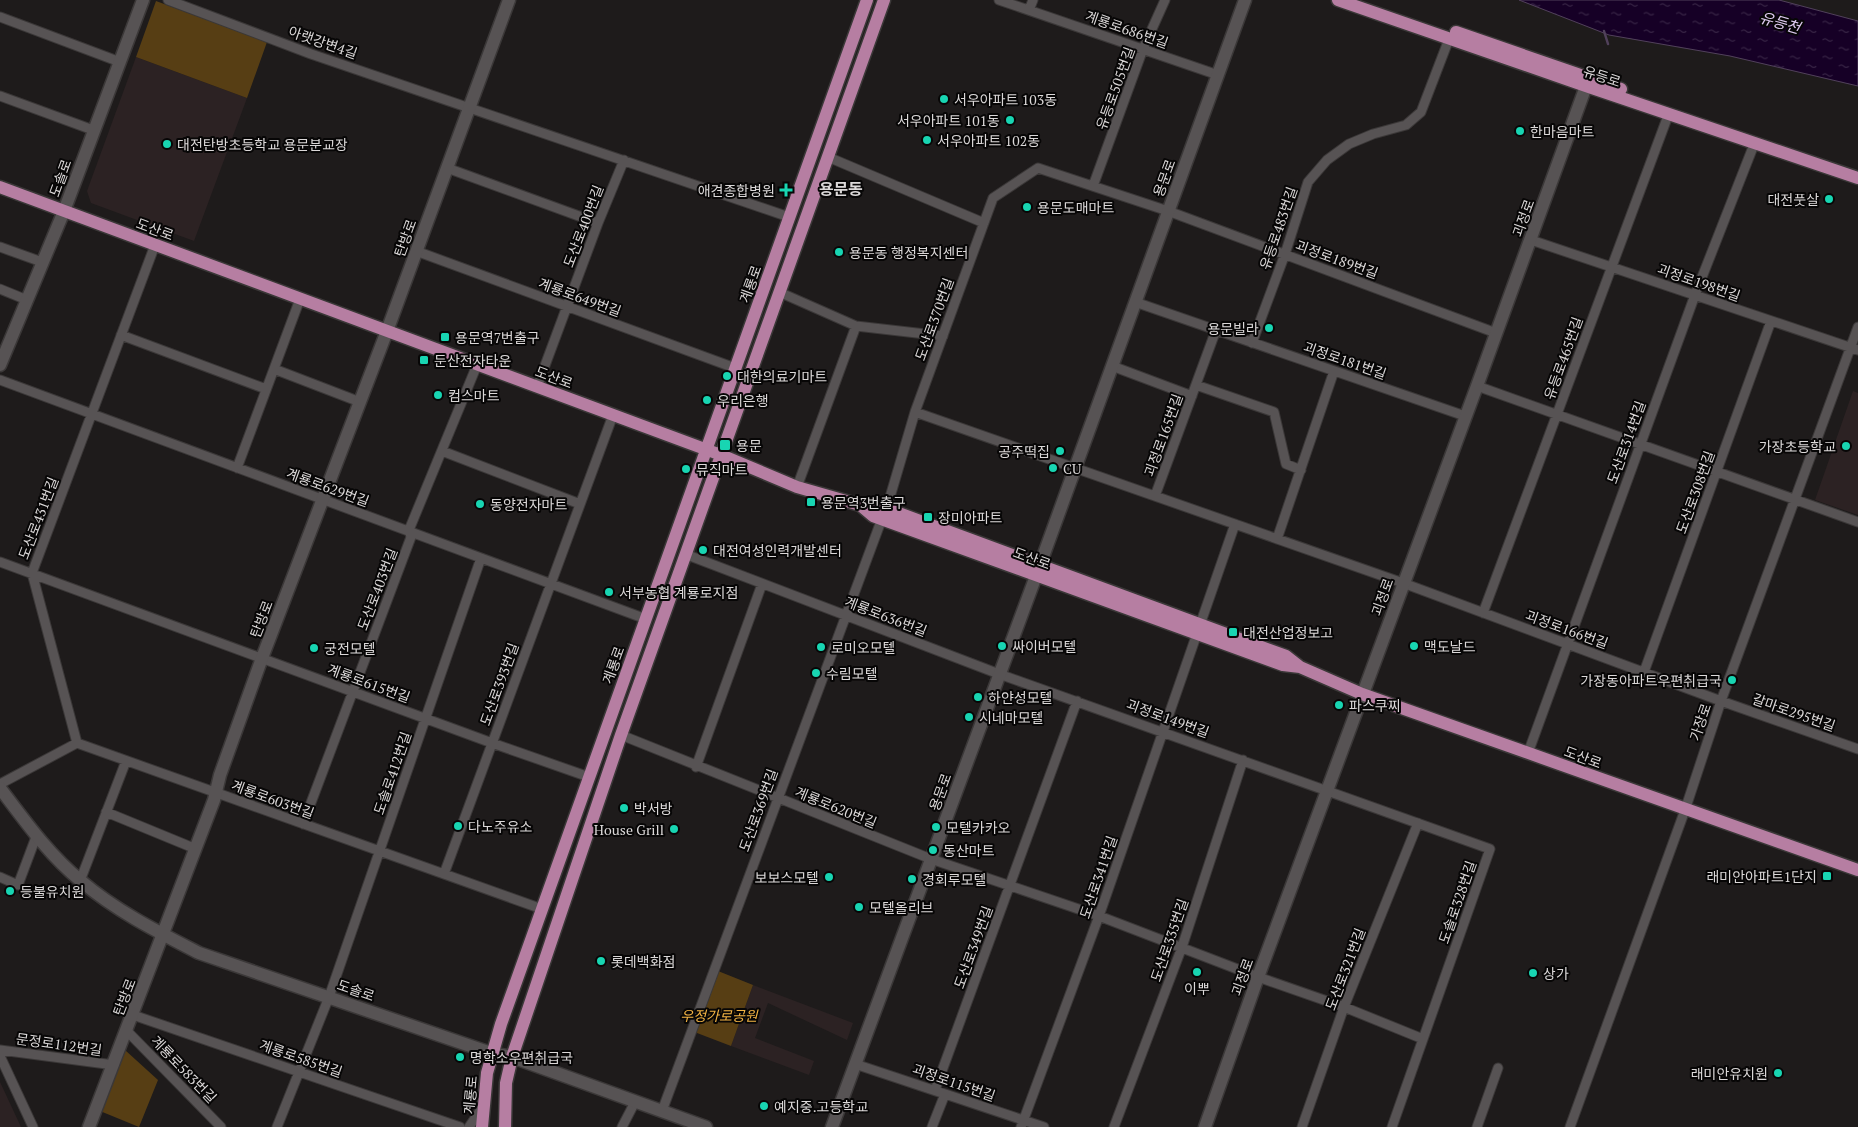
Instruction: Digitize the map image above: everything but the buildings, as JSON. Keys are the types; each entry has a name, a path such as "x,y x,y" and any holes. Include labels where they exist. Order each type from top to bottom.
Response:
{"main road":[{"name":"계룡로","path":"482,1127 487,1073 491,1053 867,0"},
{"path":"505,1127 506,1083 512,1057 621,735 884,0"},
{"name":"유등로","path":"1338,0 1449,39 1858,169"},
{"name":"유등로","path":"1364,0 1669,113 1858,178"},
{"name":"도산로","path":"0,187 722,455 797,487 860,505 876,505 884,513 1038,571 1199,629 1286,656 1300,667 1362,694 1858,870"}],"street":[{"name":"도솔로","path":"0,365 64,211 143,0"},
{"name":"아랫강변4길","path":"168,0 311,54 469,107"},
{"name":"탄방로","path":"89,1127 196,849 262,658 387,331 509,0"},
{"name":"계룡로686번길","path":"999,0 1218,75"},
{"path":"1029,10 1033,0"},
{"name":"유등로505번길","path":"1093,186 1144,49 1165,0"},
{"name":"용문로","path":"832,1127 1038,571 1245,0"},
{"path":"0,17 120,62"},
{"name":"유등로483번길","path":"1252,343 1285,254 1308,182 1327,160 1349,144 1374,134 1406,125 1421,112 1449,39"},
{"name":"괴정로","path":"1205,1127 1258,977 1531,240 1587,82"},
{"path":"0,96 94,130"},
{"path":"469,107 789,217"},
{"name":"유등로465번길","path":"1483,613 1669,113"},
{"name":"도산로314번길","path":"1528,753 1695,295 1755,142"},
{"path":"828,157 984,223"},
{"name":"도산로400번길","path":"536,387 624,160"},
{"path":"447,168 598,223"},
{"name":"도산로370번길","path":"884,513 915,412 993,198 1038,168 1168,211"},
{"name":"괴정로189번길","path":"1168,211 1496,333"},
{"name":"괴정로198번길","path":"1531,240 1854,348"},
{"name":"도산로431번길","path":"77,743 32,574 155,245"},
{"path":"0,247 42,262"},
{"name":"계룡로649번길","path":"416,251 735,368"},
{"path":"0,289 27,300"},
{"path":"779,292 856,326 943,336"},
{"path":"237,468 300,299"},
{"name":"괴정로181번길","path":"1135,302 1465,416"},
{"name":"도산로308번길","path":"1644,672 1771,321"},
{"path":"797,487 856,326"},
{"name":"가장로","path":"1570,1127 1685,810 1794,500 1854,348 1858,327"},
{"path":"1196,385 1216,330"},
{"path":"121,335 266,388"},
{"name":"도산로403번길","path":"303,824 410,537 409,530 477,364"},
{"path":"1112,366 1192,396"},
{"path":"274,369 360,402"},
{"path":"1277,539 1334,371"},
{"name":"계룡로629번길","path":"0,380 646,619"},
{"name":"괴정로165번길","path":"1155,496 1196,385 1274,412 1286,464 1300,470"},
{"path":"1477,386 1858,522"},
{"path":"915,412 1075,468"},
{"name":"도산로393번길","path":"444,874 613,415"},
{"path":"442,451 580,504"},
{"name":"괴정로165번길","path":"1075,468 1403,583"},
{"name":"도산로369번길","path":"662,1111 884,513"},
{"path":"1199,629 1235,524"},
{"name":"계룡로636번길","path":"685,554 1000,674"},
{"name":"도솔로412번길","path":"277,1127 328,997 481,558"},
{"name":"계룡로615번길","path":"0,562 492,743 589,776"},
{"name":"괴정로166번길","path":"1403,583 1722,701"},
{"path":"696,766 762,584"},
{"name":"도산로341번길","path":"1022,1124 1099,916 1199,629"},
{"name":"괴정로149번길","path":"1000,674 1327,790"},
{"name":"도산로349번길","path":"935,1090 1078,701"},
{"name":"갈마로295번길","path":"1722,701 1858,749"},
{"name":"계룡로620번길","path":"621,735 931,860 1099,916 1258,977 1344,1007 1423,1040"},
{"path":"0,784 77,743"},
{"name":"계룡로603번길","path":"77,743 542,909"},
{"name":"도산로335번길","path":"1114,1127 1182,947 1243,760"},
{"path":"80,881 126,761"},
{"name":"도솔로","path":"0,788 36,837 80,881 114,906 163,935 199,953 491,1053 512,1057 706,1127"},
{"name":"도솔로328번길","path":"1327,790 1490,849 1392,1127"},
{"path":"106,812 196,849"},
{"name":"도산로321번길","path":"1302,1127 1344,1007 1418,823"},
{"path":"0,877 18,885 36,837"},
{"name":"계룡로585번길","path":"133,1014 460,1127"},
{"name":"계룡로583번길","path":"127,1031 221,1127"},
{"name":"문정로112번길","path":"0,1050 114,1065"},
{"path":"0,1056 33,1127"},
{"name":"괴정로115번길","path":"855,1064 935,1090 1022,1124 1044,1127"},
{"path":"1477,1127 1498,1068"},
{"path":"932,1127 945,1094"},
{"path":"622,1127 635,1102"},
{"path":"469,1127 484,1105"}],"shaded area":[{"name":"대전탄방초등학교 용문분교장","path":"136,57 247,98 194,241 91,203 87,191"},
{"name":"가장초등학교","path":"1853,391 1858,393 1858,515 1815,500"},
{"path":"753,985 853,1023 847,1040 768,1003 755,1038 814,1061 809,1075 731,1046"},
{"path":"0,1082 21,1127 0,1127"}],"green space":[{"path":"156,1 267,42 247,98 136,57"},
{"name":"우정가로공원","path":"718,971 753,985 731,1046 697,1033 693,1023"},
{"path":"125,1050 158,1080 139,1127 100,1111"}],"water":[{"name":"유등천","path":"1519,0 1779,0 1858,21 1858,86 1730,56 1609,35"}],"waterway":[{"path":"1604,31 1608,44"}],"place":[{"name":"서우아파트 103동","path":"944,99"},
{"name":"서우아파트 101동","path":"1010,120"},
{"name":"한마음마트","path":"1520,131"},
{"name":"서우아파트 102동","path":"927,140"},
{"name":"대전탄방초등학교 용문분교장","path":"167,144"},
{"name":"애견종합병원","path":"786,190"},
{"name":"대전풋살","path":"1829,199"},
{"name":"용문도매마트","path":"1027,207"},
{"name":"용문동 행정복지센터","path":"839,252"},
{"name":"용문빌라","path":"1269,328"},
{"name":"용문역7번출구","path":"445,337"},
{"name":"둔산전자타운","path":"424,360"},
{"name":"대한의료기마트","path":"727,376"},
{"name":"컴스마트","path":"438,395"},
{"name":"우리은행","path":"707,400"},
{"name":"용문","path":"725,445"},
{"name":"가장초등학교","path":"1846,446"},
{"name":"공주떡집","path":"1060,451"},
{"name":"CU","path":"1053,468"},
{"name":"뮤직마트","path":"686,469"},
{"name":"용문역3번출구","path":"811,502"},
{"name":"동양전자마트","path":"480,504"},
{"name":"장미아파트","path":"928,517"},
{"name":"대전여성인력개발센터","path":"703,550"},
{"name":"서부농협 계룡로지점","path":"609,592"},
{"name":"대전산업정보고","path":"1233,632"},
{"name":"싸이버모텔","path":"1002,646"},
{"name":"맥도날드","path":"1414,646"},
{"name":"로미오모텔","path":"821,647"},
{"name":"궁전모텔","path":"314,648"},
{"name":"수림모텔","path":"816,673"},
{"name":"가장동아파트우편취급국","path":"1732,680"},
{"name":"하얀성모텔","path":"978,697"},
{"name":"파스쿠찌","path":"1339,705"},
{"name":"시네마모텔","path":"969,717"},
{"name":"박서방","path":"624,808"},
{"name":"다노주유소","path":"458,826"},
{"name":"모텔카카오","path":"936,827"},
{"name":"House Grill","path":"674,829"},
{"name":"동산마트","path":"933,850"},
{"name":"래미안아파트1단지","path":"1827,876"},
{"name":"보보스모텔","path":"829,877"},
{"name":"경회루모텔","path":"912,879"},
{"name":"등불유치원","path":"10,891"},
{"name":"모텔올리브","path":"859,907"},
{"name":"롯데백화점","path":"601,961"},
{"name":"이뿌","path":"1197,972"},
{"name":"상가","path":"1533,973"},
{"name":"명학소우편취급국","path":"460,1057"},
{"name":"래미안유치원","path":"1778,1073"},
{"name":"예지중.고등학교","path":"764,1106"}],"district":[{"name":"용문동","path":"841,189"}]}
